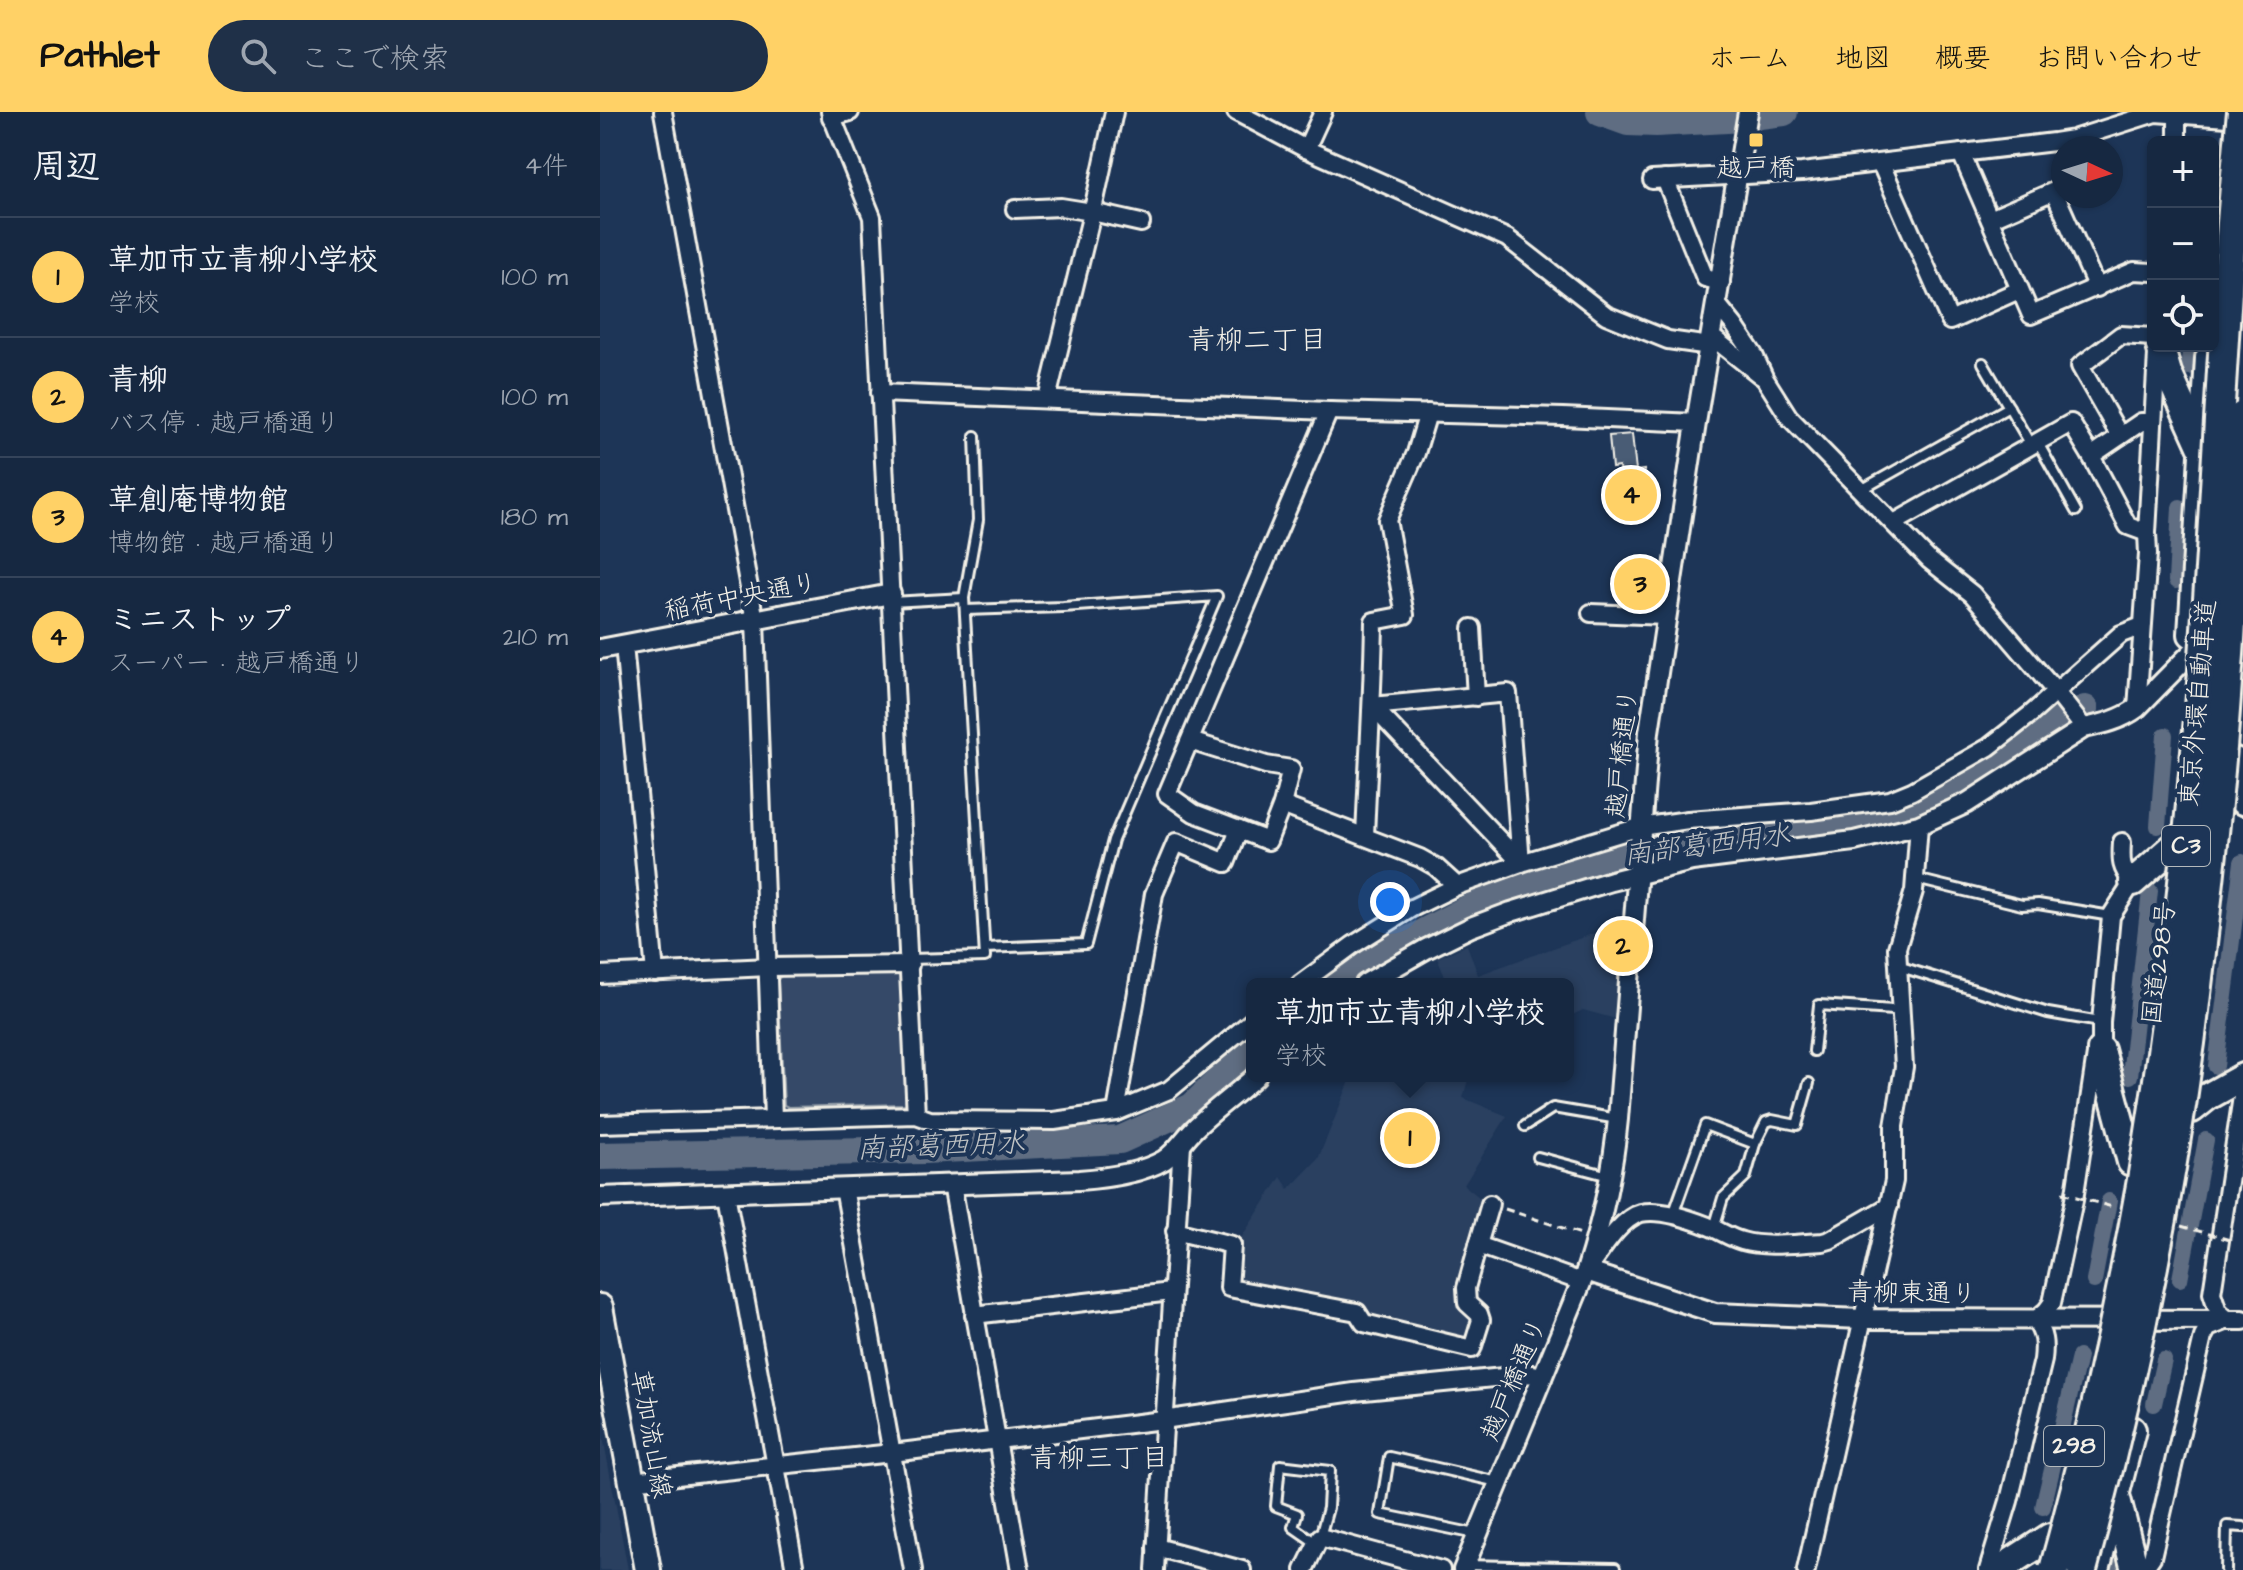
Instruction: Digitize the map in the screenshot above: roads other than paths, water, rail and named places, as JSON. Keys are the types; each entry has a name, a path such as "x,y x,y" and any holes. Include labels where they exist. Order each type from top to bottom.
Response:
{"highway":[{"path":"2215,280 2235,115"},
{"name":"東京外環自動車道","path":"2054,1570 2088,1443 2126,1272 2171,986 2201,692 2235,115"},
{"path":"2161,352 2203,450"},
{"name":"国道298号","path":"2041,1570 2103,1320 2146,1068 2173,847 2191,655 2210,352"},
{"name":"東京外環自動車道","path":"2082,1570 2106,1483 2131,1371 2155,1253 2189,1045 2227,684 2243,416"},
{"name":"国道298号","path":"2096,1570 2116,1496 2154,1319 2192,1109 2221,887 2243,628"},
{"path":"2233,760 2238,792 2243,801"},
{"path":"2133,882 2173,847"},
{"path":"2101,1050 2131,1162"},
{"path":"2192,1109 2243,1077"},
{"path":"2116,1496 2135,1570"},
{"path":"1999,1570 2050,1537"}],"main road":[{"name":"草加流山線","path":"600,1307 648,1570"}],"street":[{"path":"663,112 755,621 773,1118"},
{"path":"850,112 830,114 872,217 916,1115"},
{"path":"1047,399 1114,112"},
{"path":"1236,112 1306,149 1507,238 1606,315 1668,340 1711,341 1765,379"},
{"path":"1306,149 1323,112"},
{"name":"越戸橋通り","path":"1464,1568 1584,1276 1597,1238 1610,1176 1618,1119 1649,732 1748,112"},
{"path":"1721,282 1705,278 1658,179 1881,164 2054,142 2155,113 2235,115"},
{"path":"2176,113 2177,136"},
{"path":"1961,153 2031,315 2134,271 2147,272"},
{"path":"1881,164 1950,321 2019,290"},
{"path":"1990,219 2054,191 2097,288"},
{"path":"1015,209 1061,207 1141,223"},
{"path":"1717,304 1754,355 1789,417 1929,560 1972,594 2084,728"},
{"path":"2120,436 2080,366 2121,335 2147,337"},
{"path":"2137,708 2159,352"},
{"path":"880,393 1696,423"},
{"path":"1190,741 1266,765 1291,769 1268,841 1194,813 1167,794 1329,411"},
{"path":"1365,836 1374,621 1405,615 1387,520 1416,453 1428,413"},
{"path":"2091,456 2141,422 2153,422"},
{"path":"1894,523 2071,423 2128,526 2147,533"},
{"path":"1375,978 1471,927 1637,872 1704,858 1854,841 1919,825 1967,803 2084,728 2125,717 2191,655 2243,594"},
{"name":"稲荷中央通り","path":"600,649 891,598"},
{"path":"1591,613 1666,616"},
{"path":"1308,978 1412,908 1457,886 1521,863 1688,820 1811,811 1890,800 1912,791 1989,747 2121,634 2142,626"},
{"path":"1472,628 1476,697"},
{"path":"624,645 655,973"},
{"path":"1372,706 1508,693 1521,863"},
{"path":"1372,706 1521,863"},
{"path":"1282,805 1428,863 1457,886"},
{"path":"1806,1570 1894,1181 1894,1126 1904,1067 1897,948 1916,879 1919,825"},
{"path":"1116,1112 1154,894 1170,855 1176,842 1226,863 1239,830"},
{"path":"1988,1570 2009,1501 2043,1360 2044,1333 2035,1320 2052,1303 2074,1200 2096,1054 2101,1050 2111,916 2133,882 2120,863 2122,842"},
{"path":"600,975 909,962"},
{"path":"600,1124 916,1115 930,1120 1054,1121 1116,1112 1169,1090 1246,1026"},
{"path":"600,1197 1107,1178 1164,1160 1194,1129 1249,1082"},
{"path":"2236,1320 2218,1311 2212,1293 2243,1090"},
{"path":"1155,1570 1182,1144"},
{"path":"952,1184 1020,1570"},
{"path":"844,1188 913,1570"},
{"path":"726,1193 795,1570"},
{"path":"1175,1231 1232,1245 1229,1288 1357,1312 1364,1323 1472,1349 1481,1320 1467,1303 1466,1288 1490,1204"},
{"path":"1478,1245 1584,1276 1608,1240 1641,1213 1673,1215 1714,1228 1740,1241 1760,1244 1830,1240 1889,1206"},
{"name":"青柳東通り","path":"1584,1276 1715,1313 1862,1319 2236,1320"},
{"path":"974,1315 1171,1292"},
{"path":"2143,1570 2152,1557 2203,1337 2208,1328 2236,1320"},
{"path":"631,1481 996,1441 1354,1392 1533,1374 1543,1378"},
{"path":"1304,1570 1318,1540 1441,1570"},
{"path":"1156,1547 1242,1570"}],"lane":[{"path":"1983,363 2076,511"},
{"path":"1861,490 2009,407"},
{"path":"909,962 985,957 964,598 978,520 975,436"},
{"path":"965,610 1063,607 1217,596 1113,840 1086,944 985,948"},
{"path":"891,598 964,598"},
{"path":"1916,879 2022,905 2038,904 2111,916"},
{"path":"1898,966 2048,1013 2101,1022"},
{"path":"1814,1051 1819,1005 1902,1008"},
{"path":"1714,1228 1723,1198 1746,1176 1755,1144 1766,1122 1772,1120 1797,1125 1809,1083"},
{"path":"1525,1126 1553,1108 1618,1119"},
{"path":"1673,1215 1705,1125 1755,1144"},
{"path":"1538,1157 1610,1176"},
{"path":"1476,1534 1380,1514 1389,1457 1499,1482"},
{"path":"1280,1465 1330,1471 1328,1508 1318,1540 1293,1527 1297,1514 1276,1506 1280,1465"},
{"path":"2226,1570 2227,1526 2243,1527"},
{"path":"1464,1568 1615,1568"}],"waterway":[{"path":"1600,112 1628,122 1656,123 1784,112"},
{"path":"1628,122 1631,112"},
{"path":"2189,367 2190,352"},
{"path":"2176,581 2180,507"},
{"name":"南部葛西用水","path":"1336,978 1478,904 1621,852 1809,833 1937,803 2056,721 2085,709"},
{"path":"2158,826 2165,735"},
{"path":"2216,1066 2242,862"},
{"path":"2130,1076 2150,891"},
{"name":"南部葛西用水","path":"600,1156 924,1150 1120,1140 1192,1107 1246,1055"},
{"path":"2180,1279 2206,1140"},
{"path":"2094,1281 2109,1201"},
{"path":"2043,1507 2079,1357"},
{"path":"2154,1404 2164,1360"},
{"path":"2112,1570 2114,1565"}],"place":[{"name":"越戸橋","path":"1756,140"},
{"name":"ミニストップ","path":"1631,495"},
{"name":"草創庵博物館","path":"1640,584"},
{"name":"青柳","path":"1623,946"},
{"name":"草加市立青柳小学校","path":"1410,1138"}],"district":[{"name":"青柳二丁目","path":"1257,340"},
{"name":"青柳三丁目","path":"1099,1458"}]}
